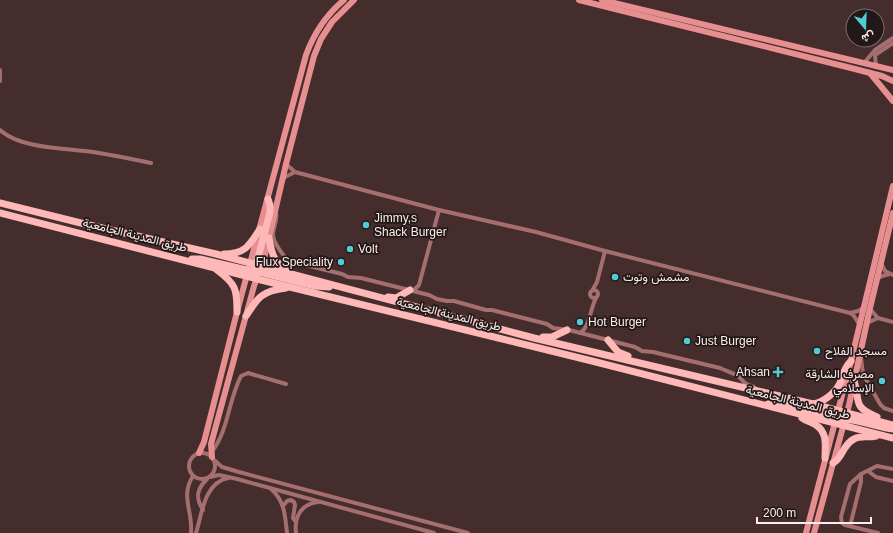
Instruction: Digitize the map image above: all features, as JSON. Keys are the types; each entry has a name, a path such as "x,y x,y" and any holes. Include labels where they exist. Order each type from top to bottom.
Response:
{"main road":[{"path":"255,271 260,229 310,45 325,20 344,0"},
{"path":"199,454 204,442 237,312 269,238 311,64 317,47 332,22 354,0"},
{"path":"579,0 882,76 893,81"},
{"path":"602,0 893,70"},
{"path":"879,67 893,65"},
{"path":"870,73 893,101"},
{"path":"814,533 845,419 867,324 866,308 893,186"},
{"path":"212,456 211,444 246,316 255,271 270,212 268,199"},
{"name":"طريق المدينة الجامعية","path":"0,203 216,254 291,287 377,307 799,414 890,424"},
{"name":"طريق المدينة الجامعية","path":"0,212 214,268 290,274 534,338 813,404 836,417"},
{"path":"806,533 860,324 877,279 893,213"},
{"path":"216,254 232,254 242,251 250,245 260,229"},
{"path":"269,238 273,257 277,263 290,274"},
{"path":"188,260 200,259 319,287 335,286"},
{"path":"214,268 228,278 234,285 237,294 237,312"},
{"path":"246,316 257,299 263,294 272,290 291,287"},
{"path":"379,298 396,298 411,290"},
{"path":"534,338 550,338 567,330"},
{"path":"608,340 618,352 630,357 636,362"},
{"path":"813,404 825,400 836,388 841,382 845,369 851,361"},
{"path":"854,381 857,400 862,408 890,424"},
{"path":"766,405 777,403 893,429"},
{"path":"799,414 803,419 818,427 823,432 825,458"},
{"name":"طريق المدينة الجامعية","path":"845,419 878,434 893,438"},
{"path":"833,463 839,458 845,446 852,440 858,437 872,437 878,434"}],"street":[{"path":"864,63 875,50 893,38"},
{"path":"879,67 876,55 893,43"},
{"path":"0,70 0,81"},
{"path":"0,130 18,140 39,145 94,152 151,163"},
{"path":"286,164 294,172 439,210 536,232 850,313 860,324"},
{"path":"283,178 294,172"},
{"path":"411,290 417,288 439,210"},
{"path":"275,211 277,218 273,237 287,260 349,277 361,278 431,295 437,299 454,301 476,308 492,310 546,324 553,328 590,335 635,347 642,351 653,352 720,368 726,372 737,374 746,384 762,389 766,393"},
{"path":"594,298 590,293 597,282 605,251"},
{"path":"881,263 884,269 892,274"},
{"path":"877,279 882,276 892,274"},
{"path":"419,282 422,293"},
{"path":"580,333 586,324 594,298 598,295 597,282"},
{"path":"592,291 595,290 598,292"},
{"path":"850,313 866,308 878,318 893,322"},
{"path":"867,324 878,318"},
{"path":"586,324 590,335"},
{"path":"860,352 863,374 875,396 882,407 893,411"},
{"path":"203,510 198,501 197,494 200,486 214,472 215,467 212,456 222,438 231,403 241,376 248,374 286,384"},
{"path":"434,533 219,475 198,479 193,476 190,471 189,463 194,456 199,454 207,454 212,456 222,467 468,533"},
{"path":"878,533 842,523 841,517 850,484 861,474 878,466 893,469"},
{"path":"868,470 876,477 893,481"},
{"path":"850,526 862,480 861,474"},
{"path":"191,533 191,521 186,498 186,490 193,476"},
{"path":"196,533 207,494 212,486 222,479 231,478"},
{"path":"269,488 278,496 283,506 287,533"},
{"path":"283,506 287,501 291,500 294,502 293,518 296,522"},
{"path":"296,533 297,516 303,508 310,504 319,502"},
{"path":"355,512 357,504"}],"place":[{"name":"Jimmy,s Shack Burger","path":"366,225"},
{"name":"Volt","path":"350,249"},
{"name":"Flux Speciality","path":"341,262"},
{"name":"مشمش وتوت","path":"615,277"},
{"name":"Hot Burger","path":"580,322"},
{"name":"Just Burger","path":"687,341"},
{"name":"مسجد الفلاح","path":"817,351"},
{"name":"Ahsan","path":"778,372"},
{"name":"مصرف الشارقة الإسلامي","path":"882,381"}]}
